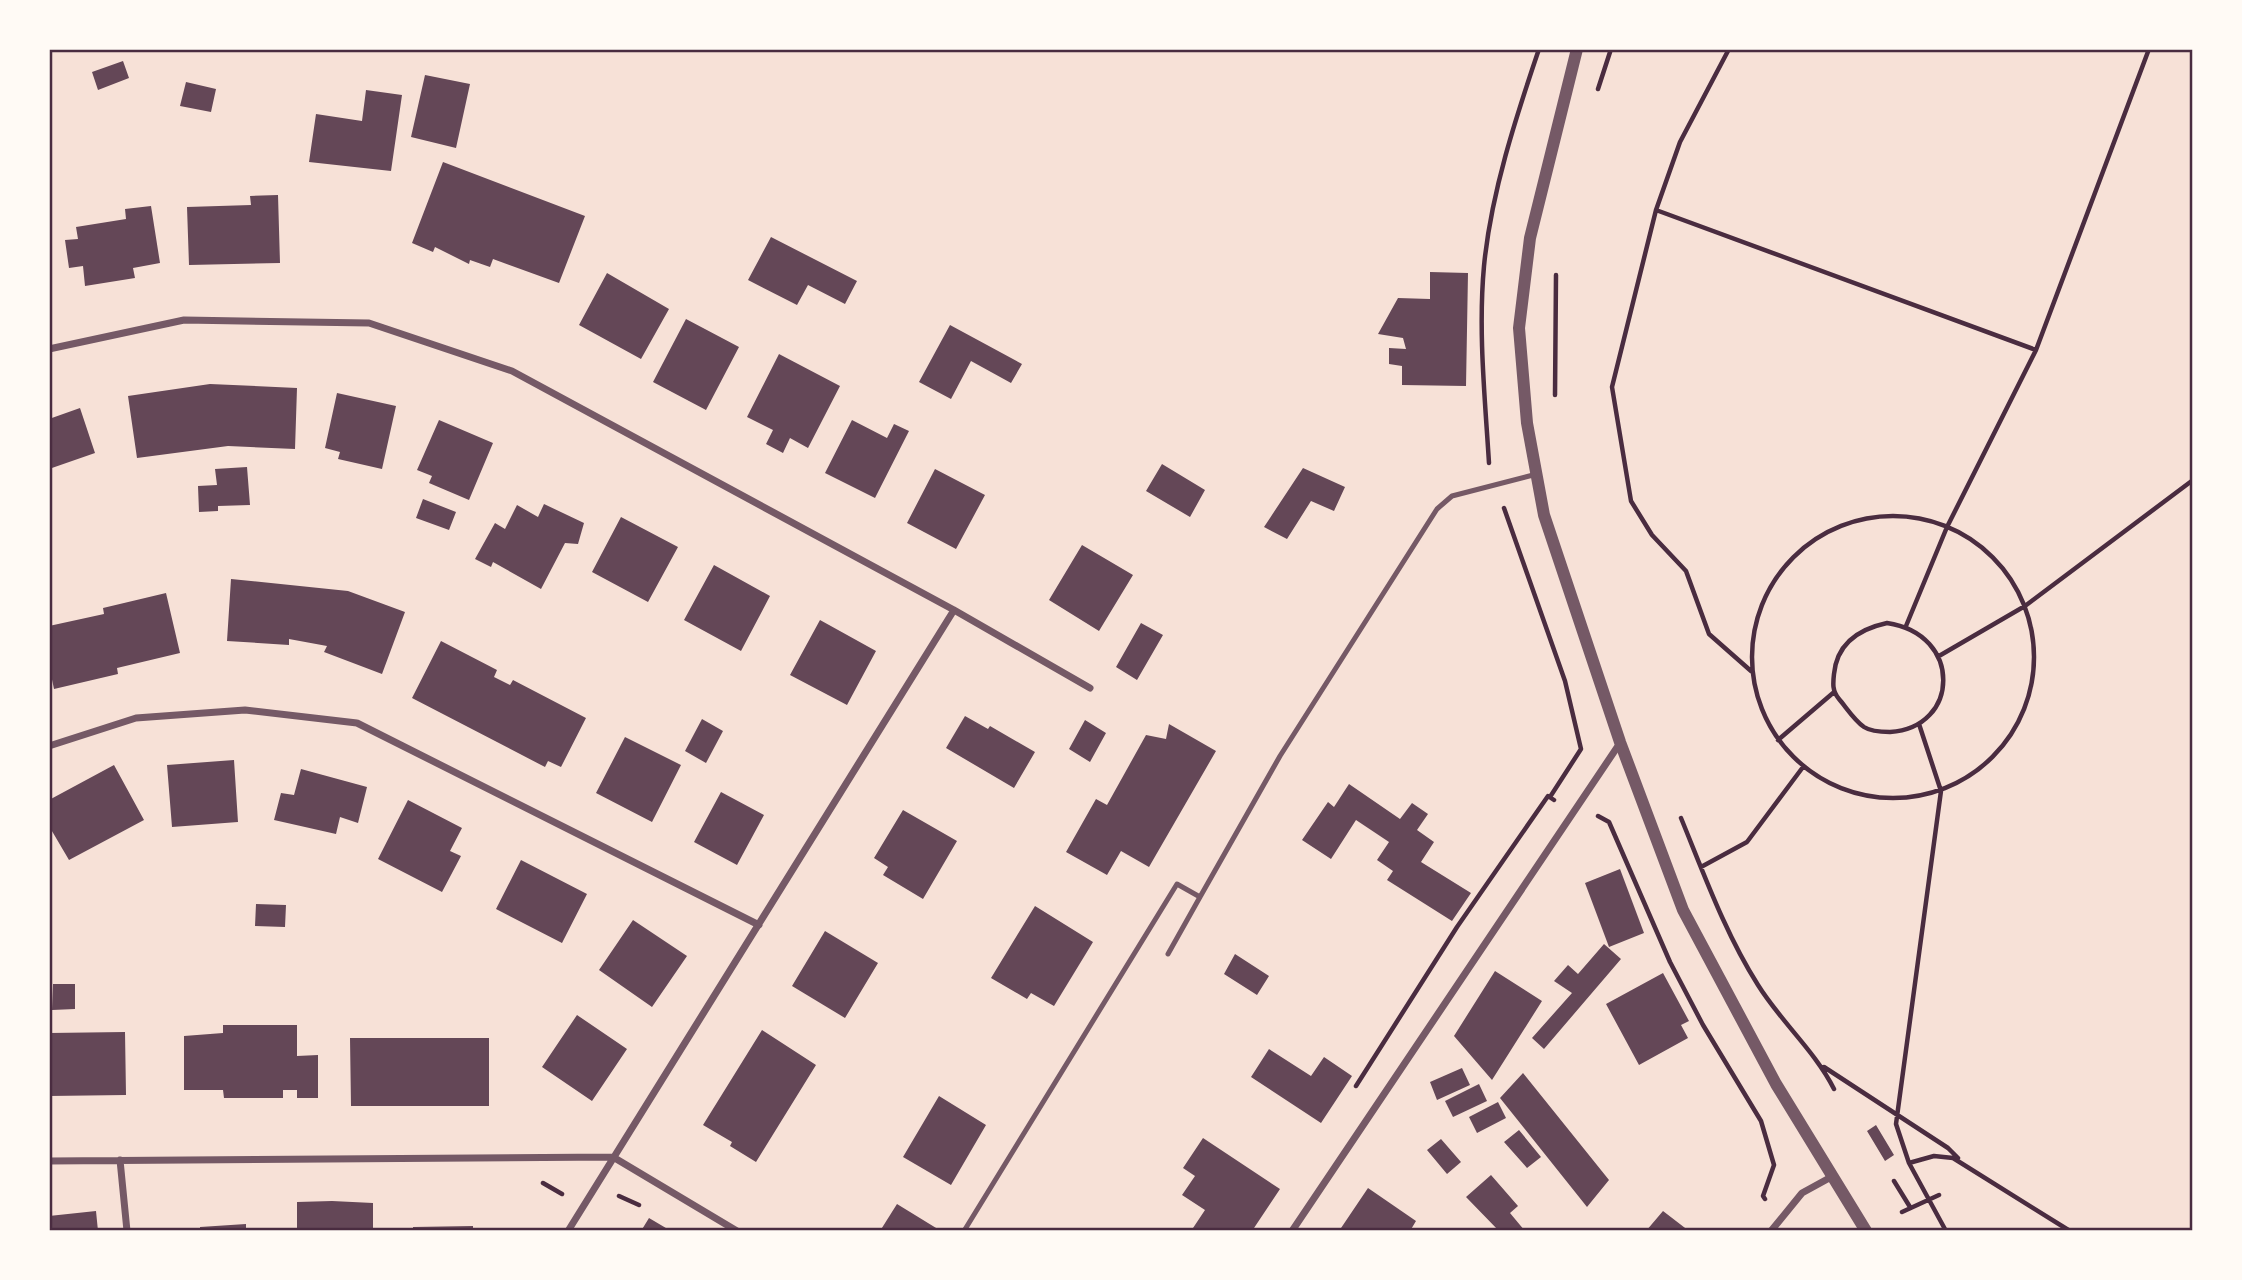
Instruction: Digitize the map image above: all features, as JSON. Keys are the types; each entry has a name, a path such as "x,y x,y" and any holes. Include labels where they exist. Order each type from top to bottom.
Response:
{"street":[{"path":"1577,49 1530,237 1518,328 1527,423 1544,515 1620,743 1683,910 1750,1039 1866,1231"},
{"path":"49,349 184,320 369,323 512,371 954,610 1090,688"},
{"path":"568,1231 954,610"},
{"path":"49,746 136,718 245,710 357,723 758,925"},
{"path":"1292,1231 1620,743"},
{"path":"49,1161 613,1157 737,1231"},
{"path":"120,1160 127,1231"},
{"path":"1771,1231 1802,1193 1833,1176"}],"lane":[{"path":"1168,954 1280,756 1437,509 1452,496 1537,474"},
{"path":"964,1231 1177,884 1200,897"}],"path":[{"path":"1595,99 1611,49"},
{"path":"1729,49 1680,142 1656,210 1612,387 1632,501 1652,535 1686,571 1709,634 1752,672"},
{"path":"1906,626 1947,527 2036,351 2148,49"},
{"path":"1656,210 2036,351"},
{"path":"1555,402 1556,273"},
{"path":"1939,656 2025,606 2193,480"},
{"path":"1883,516 1915,518 1947,527 1982,548 2010,578 2025,606 2034,642 2034,669 2020,721 2006,744 1987,764 1941,791 1905,799 1869,797 1834,786 1803,767 1778,740 1760,708 1752,672 1752,640 1760,608 1774,579 1795,554 1821,535 1851,522 1883,516"},
{"path":"1877,625 1906,626 1929,640 1939,656 1944,674 1942,693 1933,711 1919,724 1902,731 1883,732 1864,728 1833,693 1835,663 1851,638 1877,625"},
{"path":"1778,740 1833,693"},
{"path":"1919,724 1941,791 1896,1113 1898,1133 1909,1163 1946,1231"},
{"path":"1701,867 1746,842 1803,767"},
{"path":"1591,819 1597,816 1609,822 1670,962 1703,1025 1761,1121 1774,1165 1763,1196 1780,1220"},
{"path":"1680,816 1721,914 1756,982 1783,1023 1823,1067 1948,1148 1962,1163 2069,1230"},
{"path":"1823,1067 1834,1089"},
{"path":"1909,1163 1934,1156 1962,1163"},
{"path":"1894,1181 1910,1208"},
{"path":"611,1199 620,1195 651,1211"},
{"path":"1902,1212 1939,1195"}],"building":[{"path":"123,61 129,78 98,90 92,72"},
{"path":"425,75 470,84 456,148 411,137"},
{"path":"186,82 216,89 211,112 180,106"},
{"path":"366,90 402,95 391,171 309,162 316,114 362,121"},
{"path":"443,162 585,216 559,283 493,259 490,267 470,260 469,264 435,247 433,252 412,243"},
{"path":"278,195 280,263 189,265 187,207 251,205 250,196"},
{"path":"151,206 160,263 133,268 135,278 85,286 83,266 69,268 65,240 78,239 76,227 126,219 125,209"},
{"path":"771,237 857,281 845,304 808,285 797,305 748,280"},
{"path":"1430,272 1468,273 1466,386 1402,385 1402,366 1389,364 1389,348 1406,349 1403,338 1378,334 1398,298 1430,299"},
{"path":"607,273 669,309 641,359 579,325"},
{"path":"686,319 739,347 706,410 653,382"},
{"path":"950,325 1022,364 1011,383 971,361 951,399 919,382"},
{"path":"779,354 840,386 808,448 790,438 783,453 766,444 773,430 747,417"},
{"path":"210,384 297,388 295,449 228,446 137,458 128,396"},
{"path":"337,393 396,406 382,469 338,459 340,452 325,448"},
{"path":"80,408 95,453 49,469 49,419"},
{"path":"439,420 493,443 469,500 429,483 432,476 417,470"},
{"path":"852,420 887,438 894,424 909,431 875,498 825,473"},
{"path":"1162,464 1205,490 1190,517 1146,491"},
{"path":"247,467 250,505 218,506 218,511 199,512 198,486 217,485 215,469"},
{"path":"1303,468 1345,487 1334,511 1311,501 1287,539 1264,527"},
{"path":"935,469 985,495 956,549 907,523"},
{"path":"423,499 456,512 449,530 416,518"},
{"path":"544,504 584,523 578,544 565,543 541,589 493,562 491,567 475,559 495,523 505,529 517,505 538,517"},
{"path":"621,517 678,547 648,602 592,572"},
{"path":"1082,545 1133,575 1099,631 1049,600"},
{"path":"714,565 770,596 741,651 684,620"},
{"path":"231,579 348,591 405,612 382,674 324,652 327,646 289,639 289,645 227,641"},
{"path":"166,593 180,653 117,668 118,674 54,689 49,665 49,626 104,614 103,608"},
{"path":"820,620 876,651 847,705 790,675"},
{"path":"1141,623 1163,635 1137,680 1116,667"},
{"path":"441,641 497,670 494,677 510,685 513,680 586,718 561,767 548,761 545,767 412,698"},
{"path":"965,716 988,729 990,726 1035,752 1014,788 946,748"},
{"path":"702,719 723,731 706,763 685,751"},
{"path":"1085,720 1106,733 1090,762 1069,749"},
{"path":"1169,724 1216,751 1149,867 1121,851 1107,875 1066,852 1096,799 1107,805 1146,735 1166,739"},
{"path":"625,737 681,765 652,822 596,793"},
{"path":"234,760 238,822 172,827 167,765"},
{"path":"114,765 144,820 69,860 49,826 49,800"},
{"path":"301,769 367,787 358,823 340,817 336,834 274,820 281,793 294,795"},
{"path":"1349,784 1400,819 1412,803 1428,814 1417,830 1434,842 1421,862 1471,893 1452,921 1387,880 1393,871 1377,860 1389,842 1356,820 1331,859 1302,840 1328,802 1334,807"},
{"path":"721,792 764,815 737,865 694,842"},
{"path":"408,800 462,828 450,851 461,856 442,892 378,859"},
{"path":"903,810 957,841 923,899 883,875 888,867 874,858"},
{"path":"521,860 587,894 562,943 496,909"},
{"path":"1620,869 1644,933 1609,947 1585,883"},
{"path":"256,904 286,905 285,927 255,926"},
{"path":"1035,906 1093,942 1054,1006 1031,993 1027,999 991,978"},
{"path":"633,920 687,956 652,1007 599,970"},
{"path":"825,931 878,963 845,1018 792,986"},
{"path":"1604,944 1621,959 1544,1049 1532,1038 1572,993 1554,981 1568,965 1578,974"},
{"path":"1235,954 1269,976 1257,995 1224,974"},
{"path":"1495,971 1542,1001 1492,1080 1454,1036"},
{"path":"1663,973 1689,1021 1681,1025 1688,1038 1639,1065 1606,1004"},
{"path":"53,984 75,984 75,1009 52,1010"},
{"path":"577,1015 627,1049 592,1101 542,1067"},
{"path":"223,1025 297,1025 297,1056 318,1055 318,1098 297,1098 297,1090 283,1090 283,1098 224,1098 223,1090 184,1090 184,1036 223,1033"},
{"path":"762,1030 816,1065 756,1162 730,1146 732,1142 703,1125"},
{"path":"125,1032 126,1095 49,1096 49,1033"},
{"path":"350,1038 489,1038 489,1106 351,1106"},
{"path":"1269,1049 1311,1076 1324,1057 1352,1076 1321,1123 1251,1077"},
{"path":"1462,1068 1470,1085 1437,1100 1430,1082"},
{"path":"1523,1073 1609,1180 1587,1207 1500,1098"},
{"path":"1479,1084 1487,1101 1453,1117 1445,1101"},
{"path":"939,1096 986,1125 951,1185 903,1157"},
{"path":"1498,1102 1506,1118 1477,1133 1469,1117"},
{"path":"1876,1125 1894,1155 1885,1161 1867,1131"},
{"path":"1519,1130 1541,1157 1527,1168 1504,1142"},
{"path":"1203,1138 1280,1189 1252,1231 1191,1231 1205,1210 1182,1195 1195,1176 1183,1168"},
{"path":"1441,1139 1461,1162 1447,1174 1427,1150"},
{"path":"1491,1175 1518,1206 1510,1213 1525,1231 1499,1231 1466,1197"},
{"path":"1368,1188 1416,1221 1410,1231 1339,1231"},
{"path":"297,1202 373,1203 373,1231 297,1231"},
{"path":"897,1204 941,1231 880,1231"},
{"path":"96,1211 98,1231 49,1231 49,1216"},
{"path":"1663,1211 1689,1231 1646,1231"},
{"path":"649,1218 671,1231 641,1231"},
{"path":"246,1224 246,1231 200,1231 200,1227"},
{"path":"473,1226 473,1231 413,1231 413,1227"}]}
